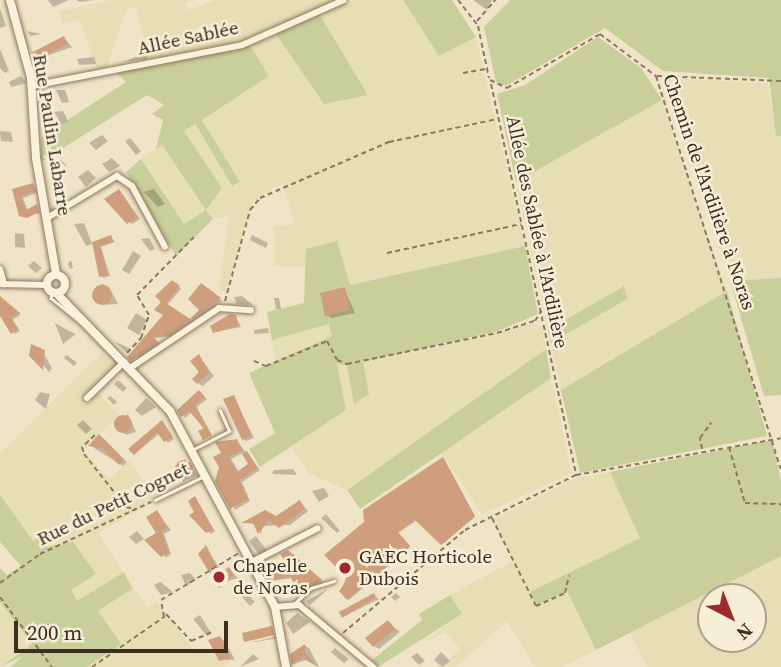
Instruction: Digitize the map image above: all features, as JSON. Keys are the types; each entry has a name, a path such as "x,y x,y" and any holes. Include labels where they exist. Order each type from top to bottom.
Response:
{"street":[{"name":"Rue Paulin Labarre","path":"10,0 32,86 47,218 57,274 81,321"},
{"name":"Allée Sablée","path":"32,86 242,45 344,0"},
{"path":"47,218 117,176 132,186 165,247"},
{"path":"0,268 2,284 51,290 64,287"},
{"path":"51,290 57,274"},
{"path":"51,290 156,393 192,450 243,551 275,607 286,667"},
{"path":"87,398 125,363 224,309 251,310"},
{"path":"250,563 318,528"},
{"path":"275,607 294,604 340,636 373,667"}],"lane":[{"path":"192,450 229,431 220,411"},
{"name":"Rue du Petit Cognet","path":"155,500 204,476"},
{"path":"294,604 311,588 334,581"}],"path":[{"name":"Allée des Sablée à l'Ardilière","path":"458,0 476,22 576,475"},
{"path":"476,22 495,0"},
{"name":"Chemin de l'Ardilière à Noras","path":"490,80 507,88 600,34 656,76 781,469"},
{"path":"463,73 487,68"},
{"path":"656,76 781,81"},
{"path":"224,309 250,210 260,198 389,142 498,119"},
{"path":"387,253 522,224"},
{"path":"125,363 141,338 149,314 137,295 194,237"},
{"path":"254,361 266,366 327,341 337,360 347,364 535,321 541,310"},
{"path":"535,321 544,329"},
{"path":"702,451 700,438 711,423"},
{"path":"95,435 82,447 84,454 126,507 141,508"},
{"path":"340,636 465,530 576,475 781,438"},
{"path":"729,446 745,503 781,503"},
{"name":"Rue du Petit Cognet","path":"0,583 40,554 155,500"},
{"path":"491,517 536,606 569,589 569,575"},
{"path":"214,631 191,641 165,613 161,600 243,551"},
{"path":"0,597 52,667"},
{"path":"92,667 165,613"}],"shaded area":[{"path":"111,0 192,0 185,3 188,10 215,0 338,0 241,43 150,63 136,8 127,9 106,69 98,71 80,20 62,23 59,11"},
{"path":"356,0 403,0 439,55 476,37 525,246 350,285 306,249 306,267 274,266 274,227 295,224 282,183 253,201 227,292 219,290 229,216 213,219 206,210 222,188 184,131 194,124 232,186 240,183 202,120 269,76 250,45 276,34 324,104 368,94 320,15"},
{"path":"662,78 768,83 776,135 781,136 781,278 730,281"},
{"path":"662,100 727,291 561,390 551,343 626,299 624,286 548,330 516,182"},
{"path":"162,145 206,210 184,224 141,159"},
{"path":"534,323 543,327 546,349 347,490 310,474 291,447 346,410 337,363 347,366 354,403 369,394 363,362"},
{"path":"329,324 332,336 276,360 272,340"},
{"path":"102,353 117,367 96,390 119,415 83,450 109,479 129,461 156,501 98,533 147,608 157,601 191,647 230,662 224,667 87,667 120,644 98,611 132,589 123,573 77,601 70,590 95,574 33,541 0,495 0,453"},
{"path":"551,378 572,473 482,514 441,453"},
{"path":"610,472 641,538 567,591 596,650 562,667 535,667 507,621 456,667 441,667 460,649 445,632 420,645 462,614 450,595 513,561 492,520 576,478"},
{"path":"781,556 781,667 647,667 630,632 697,598 697,653 767,653 767,583 727,583"},
{"path":"0,602 34,644 0,666"}],"green space":[{"path":"403,0 452,0 476,37 439,56"},
{"path":"510,0 781,0 781,136 776,136 769,78 663,71 605,28 506,86 496,82 484,27"},
{"path":"320,15 368,95 324,104 276,34"},
{"path":"598,37 641,68 662,100 516,182 497,94 525,85"},
{"path":"250,45 269,76 202,120 240,182 232,186 195,124 184,131 222,188 206,210 162,145 156,149 163,120 152,114 164,105 147,95 41,162 41,137 126,82 115,71"},
{"path":"141,159 184,224 206,210 213,219 176,256 126,172"},
{"path":"337,241 350,285 525,246 538,314 498,331 363,362 369,394 354,404 347,366 337,363 346,410 260,467 249,449 275,433 249,373 332,336 329,324 272,340 267,312 304,303 306,249"},
{"path":"781,278 781,395 764,396 730,281"},
{"path":"624,286 627,299 551,343 548,330"},
{"path":"727,291 767,436 580,473 561,390"},
{"path":"546,349 551,378 360,509 347,490"},
{"path":"772,440 781,480 781,556 728,583 697,583 697,599 596,650 567,591 537,605 530,592 640,538 610,472"},
{"path":"0,495 33,541 39,537 48,547 73,542 96,574 71,590 77,601 124,572 132,589 98,611 121,644 87,667 10,667 23,656 0,667 33,644 0,602 0,568 7,575 21,566 0,542"},
{"path":"450,595 462,614 378,667 372,660 422,620 419,614"}],"building":[{"path":"64,36 68,44 33,61 31,53"},
{"path":"33,183 35,191 21,197 26,210 37,204 39,212 27,218 19,216 12,189"},
{"path":"119,189 138,217 127,224 104,199"},
{"path":"111,235 113,241 100,246 108,275 99,277 92,242"},
{"path":"172,280 180,286 166,303 190,319 199,310 188,299 201,283 221,298 168,336 153,337 158,342 131,361 127,357 163,315 154,310 161,302 155,296"},
{"path":"102,285 109,288 112,295 109,302 102,305 95,302 92,295 95,288"},
{"path":"345,287 350,310 325,316 320,293"},
{"path":"0,296 20,313 11,318 18,329 11,334 0,316"},
{"path":"230,314 236,315 238,326 213,333 210,326"},
{"path":"31,344 45,350 43,370 29,356"},
{"path":"199,354 209,373 197,384 192,379 199,372 190,361"},
{"path":"199,390 205,397 195,405 212,435 203,440 198,431 204,428 189,411 181,417 177,410"},
{"path":"234,395 252,436 242,440 223,399"},
{"path":"119,415 127,415 132,424 130,431 119,433 114,428 114,420"},
{"path":"162,420 173,437 164,442 157,432 134,455 128,449"},
{"path":"99,434 124,460 119,465 102,448 88,446"},
{"path":"237,439 242,450 229,457 237,472 248,464 242,454 247,451 258,468 239,480 248,499 230,509 215,481 219,467 213,457 221,453 215,442"},
{"path":"443,457 475,516 441,545 415,520 398,532 410,546 347,600 339,591 348,579 324,555 364,522 363,510"},
{"path":"180,460 188,460 193,469 191,476 180,478 175,473 175,465"},
{"path":"195,496 213,529 206,533 189,515 194,512 188,501"},
{"path":"300,500 305,509 279,528 269,520 258,534 253,523 241,523 265,510 276,516"},
{"path":"157,510 168,528 162,532 169,553 161,557 144,540 156,533 146,517"},
{"path":"206,545 220,573 229,567 234,575 219,588 198,554"},
{"path":"288,550 322,580 299,594 290,576 269,582 266,576 286,562 280,554"},
{"path":"374,593 376,597 342,618 339,612"},
{"path":"388,620 395,629 373,647 365,638"},
{"path":"272,626 274,635 244,642 242,633"},
{"path":"220,636 231,658 219,661 208,640"},
{"path":"305,644 306,654 318,667 303,658 292,665 290,654"}],"place":[{"name":"GAEC Horticole Dubois","path":"345,568"},
{"name":"Chapelle de Noras","path":"219,577"}]}
